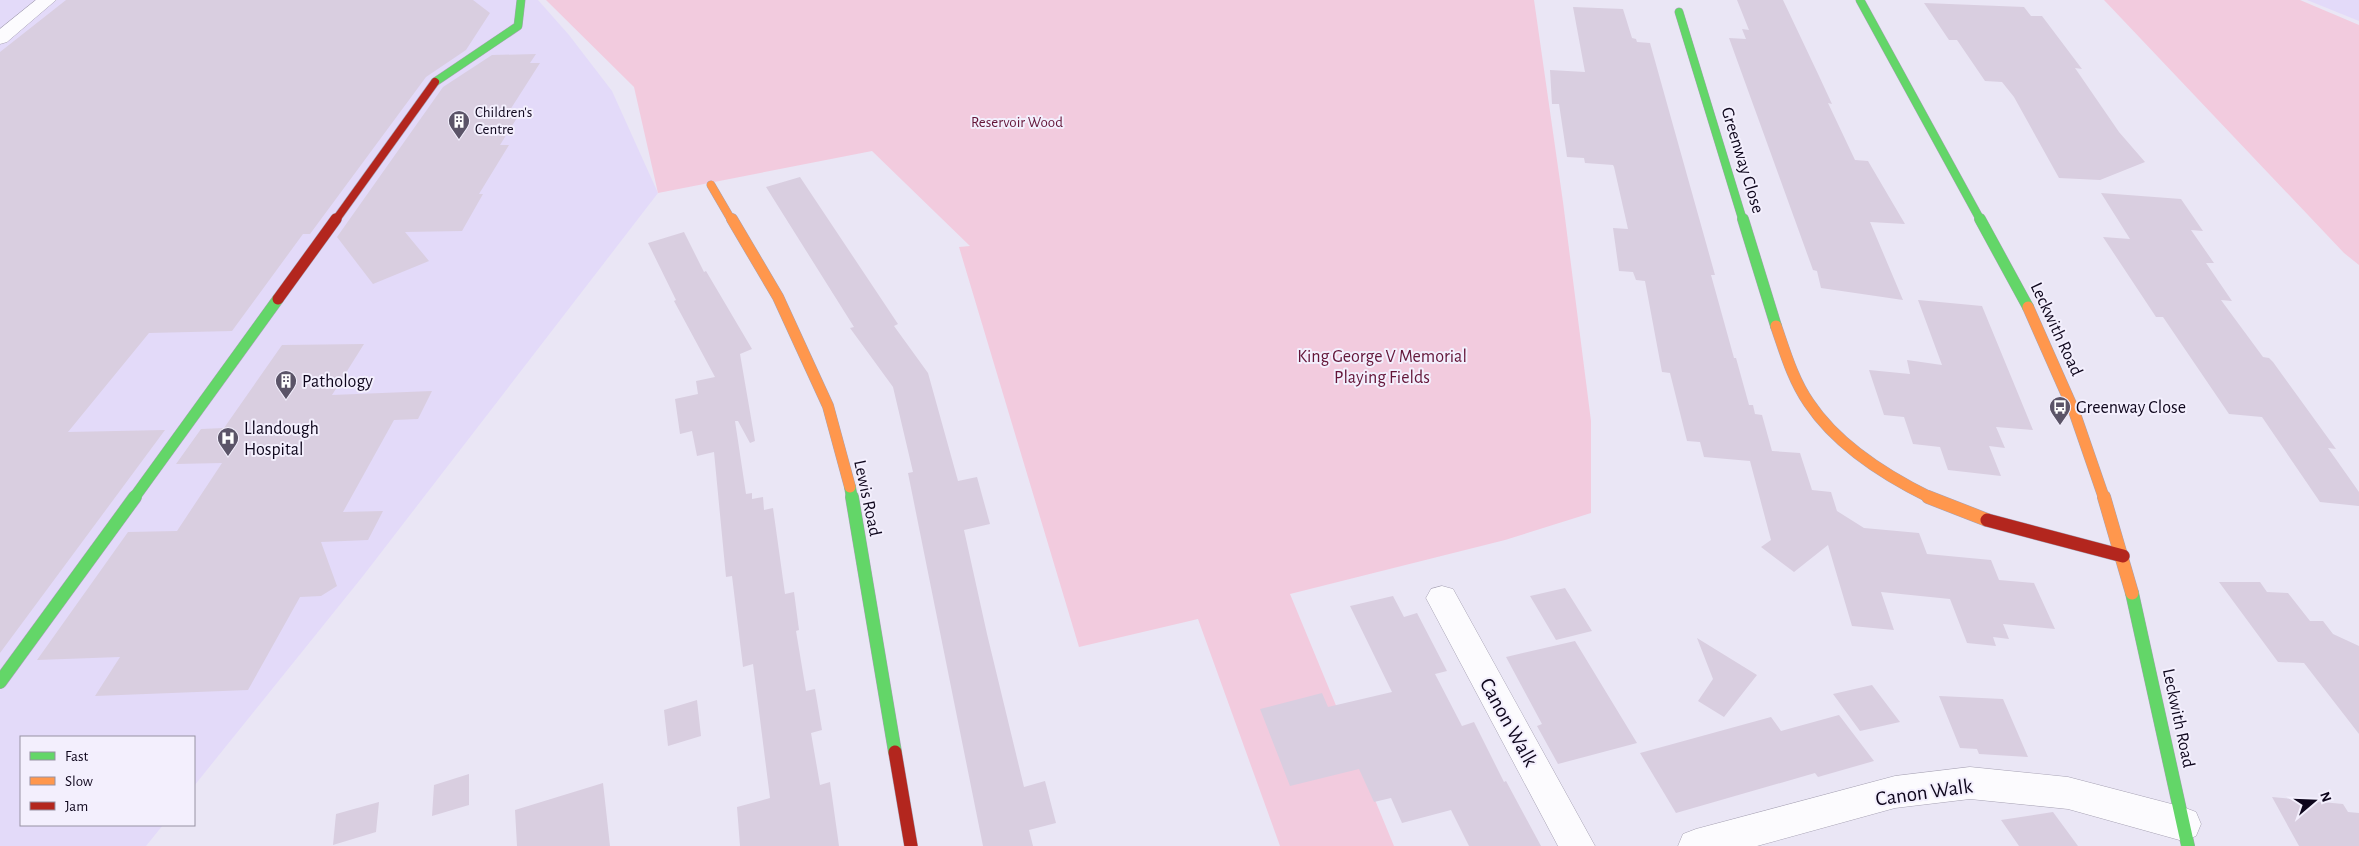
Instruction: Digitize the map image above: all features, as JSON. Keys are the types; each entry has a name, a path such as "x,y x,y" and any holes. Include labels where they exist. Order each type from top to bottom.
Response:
{"street":[{"path":"0,38 47,0"},
{"path":"0,682 435,82 518,26 521,0"},
{"name":"Leckwith Road","path":"1860,0 2018,285 2061,377 2104,491 2123,556 2164,726 2186,835"},
{"name":"Greenway Close","path":"1679,12 1789,367 1815,414 1853,451 1899,483 1942,505 2025,533 2123,556"},
{"name":"Lewis Road","path":"711,185 778,297 830,414 852,494 911,846"},
{"name":"Canon Walk","path":"1442,598 1577,846"},
{"name":"Canon Walk","path":"1696,846 1895,792 1970,783 2068,793 2186,835"}],"shaded area":[{"name":"Llandough Hospital","path":"0,0 538,0 569,35 612,91 658,193 363,576 195,785 195,736 20,736 20,826 162,826 146,846 0,846"},
{"path":"2307,0 2359,0 2359,21"}],"green space":[{"name":"King George V Memorial Playing Fields","path":"546,0 1534,0 1563,202 1591,421 1591,513 1505,540 1290,594 1394,846 1280,846 1198,619 1079,647 959,247 970,246 872,151 658,193 634,87"},
{"path":"2104,0 2300,0 2359,25 2359,265 2344,253"}],"building":[{"path":"66,0 473,0 490,13 466,50 426,77 310,234 303,234 232,331 149,333 68,432 165,430 0,653 0,52"},
{"path":"1737,0 1783,0 1832,104 1828,103 1855,160 1868,161 1905,224 1870,222 1903,300 1821,288 1817,271 1813,270 1729,38 1746,39 1742,29 1749,30"},
{"path":"1924,3 2024,7 2031,16 2042,16 2082,69 2075,68 2119,132 2145,162 2100,180 2059,178 2014,97 2002,82 1985,81 1957,40 1949,40"},
{"path":"1573,7 1623,9 1632,38 1636,39 1637,42 1650,43 1715,275 1711,275 1734,358 1736,358 1749,405 1753,405 1755,414 1762,415 1772,451 1800,453 1812,490 1831,492 1837,511 1864,528 1919,533 1927,554 1991,560 1999,580 2034,583 2055,629 2003,624 2009,639 1993,637 1996,646 1967,643 1950,599 1881,592 1894,630 1852,626 1828,545 1794,572 1761,547 1771,540 1750,461 1704,457 1700,442 1687,441 1670,373 1662,372 1645,281 1636,280 1633,272 1619,271 1613,228 1628,229 1614,167 1613,165 1585,163 1584,158 1567,157 1559,104 1552,104 1550,70 1585,72"},
{"path":"536,54 530,63 540,63 510,110 522,110 500,145 509,145 479,194 483,194 462,231 405,232 429,261 373,284 337,237 443,87 492,55"},
{"path":"800,177 898,324 894,326 928,373 958,481 977,477 990,524 964,530 987,634 1024,787 1045,781 1056,823 1029,830 1033,846 983,846 908,473 913,472 893,387 850,328 854,327 766,187"},
{"path":"2101,193 2181,199 2203,231 2191,230 2214,263 2206,263 2232,301 2221,300 2263,357 2269,358 2273,362 2336,449 2328,448 2359,492 2359,506 2320,502 2262,417 2229,414 2163,317 2156,317 2103,237 2130,239"},
{"path":"684,232 704,272 706,271 752,349 740,354 755,441 750,443 738,421 735,421 746,494 752,493 752,499 763,497 764,510 773,508 785,594 794,592 799,630 796,631 806,691 815,689 822,730 811,733 820,785 830,782 839,846 740,846 737,807 770,798 753,664 743,667 732,576 726,577 714,452 697,456 692,431 680,434 675,399 698,394 696,381 715,377 674,301 676,300 648,243"},
{"path":"1918,300 1982,306 2033,430 1996,427 2005,448 1989,446 2001,476 1948,470 1940,447 1913,444 1904,417 1884,415 1869,370 1910,374 1907,360 1942,365"},
{"path":"364,344 332,395 432,391 418,419 394,420 343,512 383,511 368,540 321,542 337,586 321,596 300,597 248,690 95,696 120,657 37,660 128,532 177,531 222,463 176,464 201,429 224,428 282,345"},
{"path":"2219,582 2260,582 2267,592 2288,593 2310,621 2323,621 2333,634 2359,646 2359,734 2304,663 2278,662"},
{"path":"1565,588 1592,631 1556,640 1530,596"},
{"path":"1393,596 1404,617 1417,613 1447,671 1435,674 1462,726 1474,722 1504,782 1506,781 1541,846 1469,846 1451,810 1402,823 1391,798 1374,802 1359,769 1290,786 1260,709 1322,693 1328,707 1392,692 1350,606"},
{"path":"1697,638 1757,675 1724,717 1698,701 1713,679"},
{"path":"1575,641 1637,743 1558,764 1537,726 1542,724 1506,657"},
{"path":"1872,685 1900,722 1860,731 1833,694"},
{"path":"1939,696 2003,699 2028,757 1979,754 1977,749 1960,748"},
{"path":"697,700 701,736 668,746 664,710"},
{"path":"1839,715 1874,761 1818,777 1815,773 1676,813 1640,753 1771,717 1781,731"},
{"path":"469,774 469,805 432,816 434,785"},
{"path":"603,783 610,846 517,846 515,810"},
{"path":"2272,797 2343,804 2348,812 2359,813 2359,846 2299,846"},
{"path":"379,802 376,832 333,845 336,814"},
{"path":"2053,812 2078,846 2019,846 2001,820"}],"traffic: fast":[{"path":"435,82 518,26 521,0"},
{"path":"1860,0 2028,307"},
{"path":"1679,12 1776,326"},
{"path":"0,682 278,299"},
{"path":"850,487 895,752"},
{"path":"2132,593 2188,846"}],"traffic: slow":[{"path":"711,185 778,297 828,406 850,487"},
{"path":"2028,307 2045,341 2088,447 2132,593"},
{"path":"1776,326 1792,371 1802,392 1825,424 1861,455 1894,478 1948,506 1987,520"}],"traffic: jam":[{"path":"278,299 435,82"},
{"path":"1987,520 2123,556"},
{"path":"895,752 911,846"}],"place":[{"name":"Children's Centre","path":"459,140"},
{"name":"Pathology","path":"286,400"},
{"name":"Greenway Close","path":"2060,426"},
{"name":"Llandough Hospital","path":"228,457"}],"park label":[{"name":"Reservoir Wood","path":"1017,122"}]}
